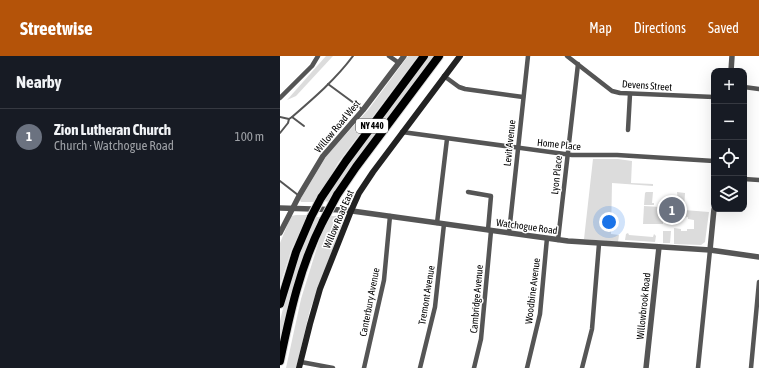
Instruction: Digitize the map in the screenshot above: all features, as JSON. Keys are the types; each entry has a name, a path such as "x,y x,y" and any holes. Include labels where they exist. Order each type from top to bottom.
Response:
{"highway":[{"name":"NY 440","path":"280,304 296,252 321,198 346,161 424,56"},
{"name":"NY 440","path":"280,361 292,303 301,272 322,221 356,167 439,56"},
{"path":"282,368 286,334"}],"main road":[{"name":"Willow Road East","path":"300,365 311,318 320,289 351,211 366,182 460,56"}],"street":[{"path":"311,56 315,61"},
{"path":"280,98 312,66 318,56"},
{"path":"389,56 398,63"},
{"name":"Willow Road West","path":"280,233 292,208 323,156 363,110 404,56"},
{"name":"Levit Avenue","path":"509,233 528,56"},
{"name":"Devens Street","path":"567,56 612,90 620,93 711,98"},
{"path":"731,68 732,56"},
{"name":"Lyon Place","path":"558,240 578,64"},
{"path":"444,76 459,87 465,89 523,97"},
{"path":"747,87 759,89"},
{"path":"280,89 284,93"},
{"path":"628,130 630,94"},
{"name":"Home Place","path":"402,132 567,155 711,161"},
{"path":"437,223 447,139"},
{"path":"747,179 759,180"},
{"name":"Cambridge Avenue","path":"468,192 492,196 481,339 474,368"},
{"name":"Watchogue Road","path":"280,208 351,211 558,240 599,244 710,250 759,257"},
{"path":"698,368 714,212"},
{"name":"Canterbury Avenue","path":"364,368 382,288 390,216"},
{"name":"Tremont Avenue","path":"420,368 435,307 444,224"},
{"name":"Woodbine Avenue","path":"527,368 540,314 547,238"},
{"path":"582,368 592,329 599,244"},
{"name":"Willowbrook Road","path":"646,368 658,247"},
{"path":"751,368 759,282"},
{"path":"300,365 333,368"}],"lane":[{"path":"280,133 288,123 289,119 344,69 353,56"},
{"path":"328,84 363,110"},
{"path":"280,117 289,119"},
{"path":"292,117 304,126"},
{"path":"280,181 299,196"}],"shaded area":[{"path":"326,56 333,56 296,96 287,100"},
{"path":"408,56 418,56 338,163 316,202 301,202 300,200 327,155 368,110"},
{"path":"428,56 435,56 330,202 323,201 379,122"},
{"path":"593,159 618,159 632,161 631,183 653,184 653,186 612,183 611,234 619,235 618,242 584,239"},
{"path":"646,192 653,192 652,203 654,203 654,205 644,205"},
{"path":"677,192 685,193 684,210 709,212 705,242 701,245 674,244 674,228 681,229 681,231 694,229 694,220 688,219 688,217 676,219 678,202"},
{"path":"644,206 661,207 664,209 663,224 643,224"},
{"path":"309,215 292,248 280,285 280,243 291,216"},
{"path":"329,216 340,216 344,219 310,310 296,368 286,368 301,299 323,228"},
{"path":"315,217 321,217 298,273 287,307 280,348 280,321 288,288 297,258"},
{"path":"663,231 671,231 670,243 663,243"},
{"path":"628,233 629,235 653,237 654,234 656,236 655,242 625,240 626,234"}],"place":[{"name":"Zion Lutheran Church","path":"672,210"}]}
